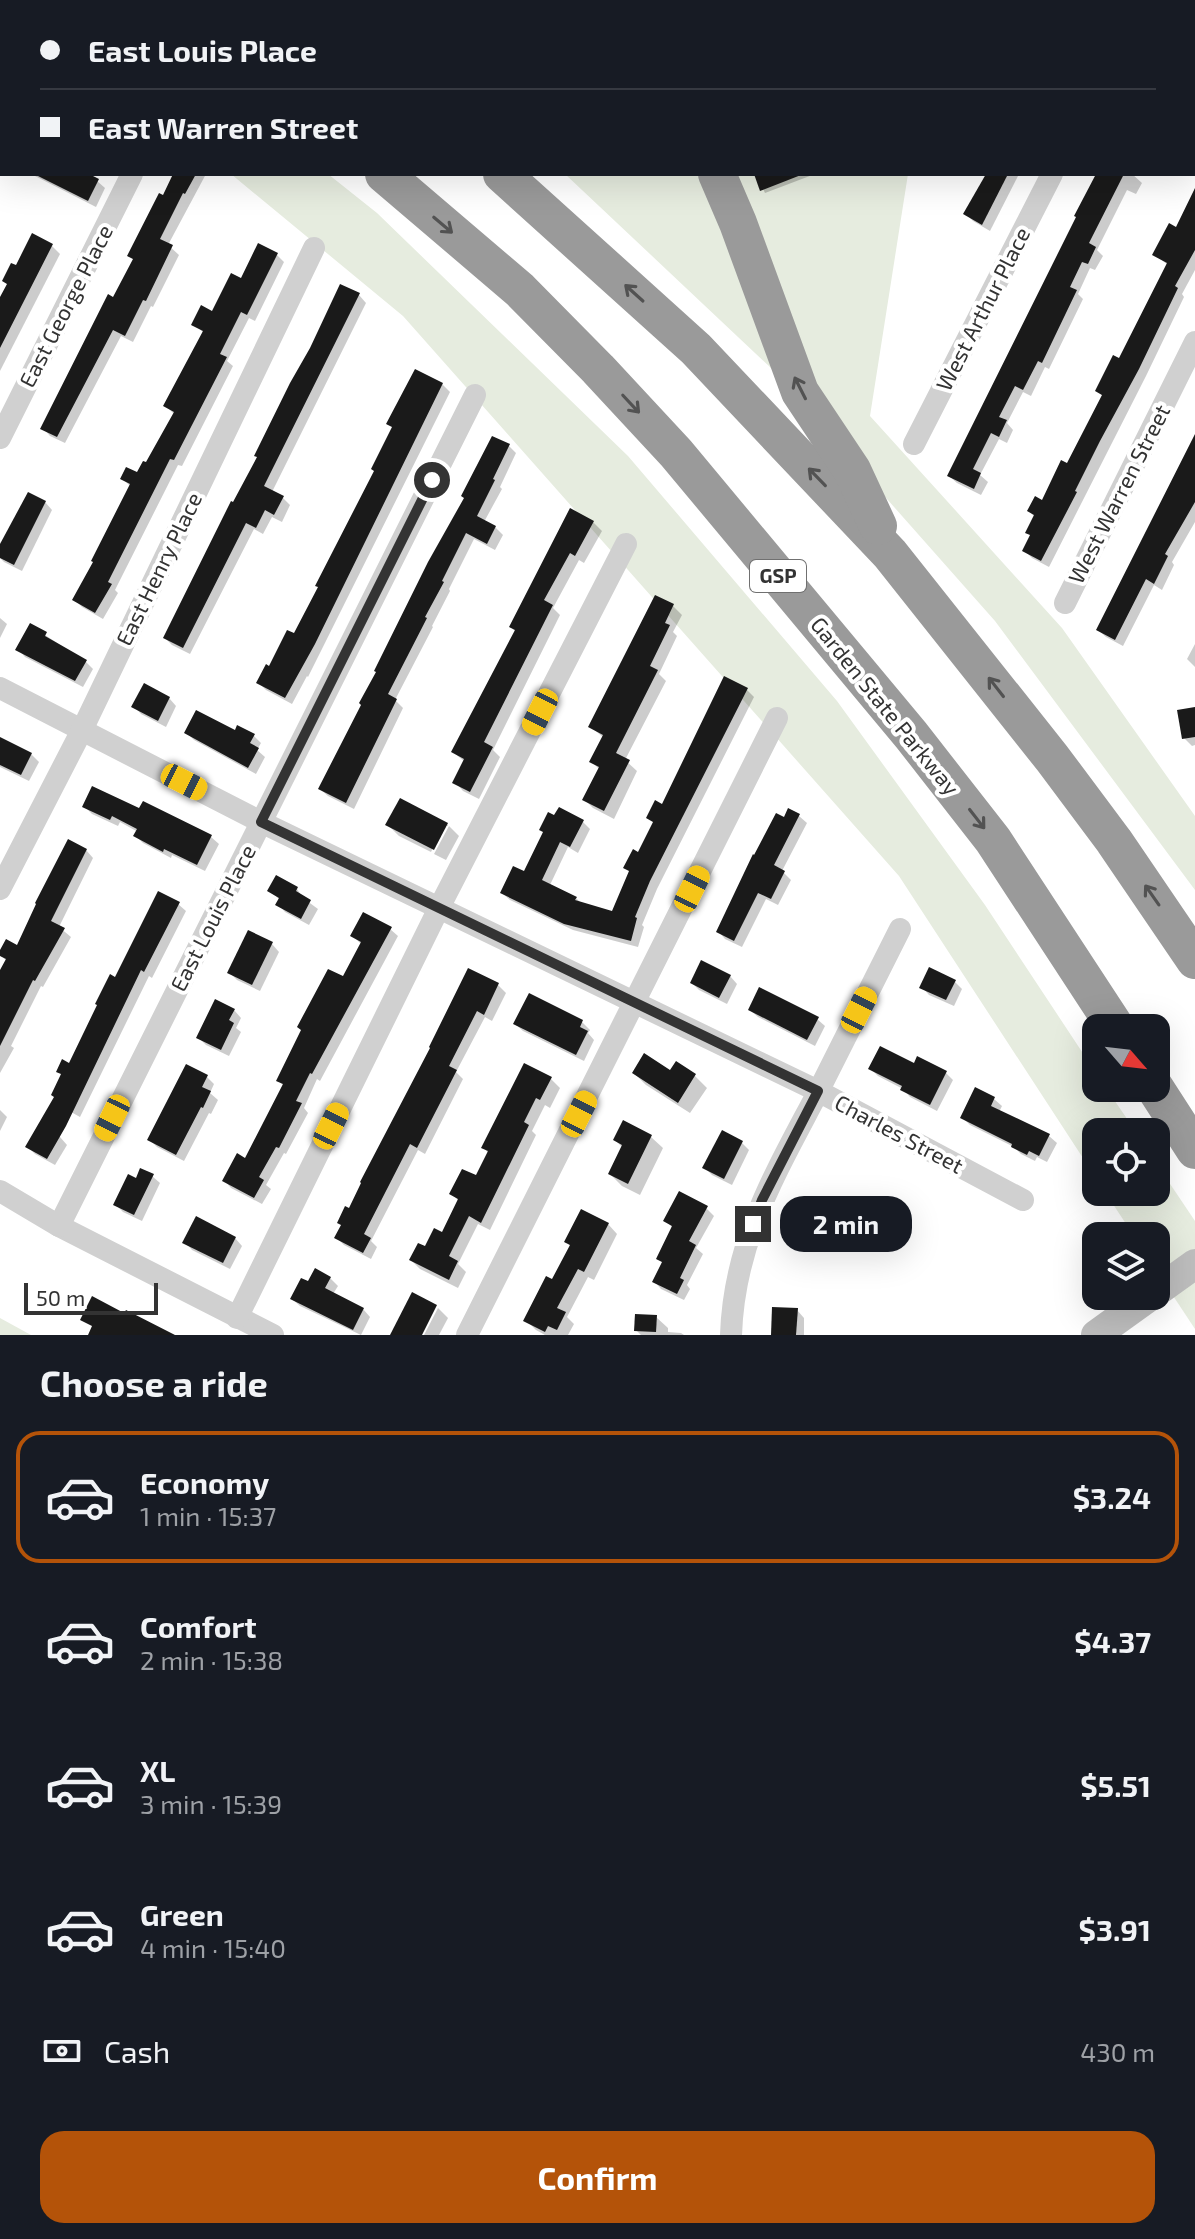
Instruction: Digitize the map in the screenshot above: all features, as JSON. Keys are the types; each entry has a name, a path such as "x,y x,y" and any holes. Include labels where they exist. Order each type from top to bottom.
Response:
{"highway":[{"name":"Garden State Parkway","path":"386,176 520,290 676,453 911,735 993,840 1107,1014"},
{"path":"504,176 696,349 890,554 1052,758 1114,841 1195,960"},
{"path":"718,176 800,392 852,470 890,554"},
{"path":"1164,1102 1195,1150"}],"street":[{"name":"East George Place","path":"0,438 131,176"},
{"name":"West Arthur Place","path":"914,444 1051,176"},
{"name":"East Henry Place","path":"0,889 82,730 314,248"},
{"name":"West Warren Street","path":"1065,603 1195,342"},
{"name":"East Louis Place","path":"59,1226 475,395"},
{"path":"237,1318 439,908 626,544"},
{"name":"Charles Street","path":"0,688 261,822 818,1091 1023,1200"},
{"path":"467,1335 777,718"},
{"path":"731,1335 732,1306 745,1248 758,1212 900,929"},
{"path":"0,1191 59,1226 273,1335"},
{"path":"1170,1282 1192,1266"},
{"path":"1096,1335 1131,1310"}],"shaded area":[{"path":"233,176 331,176 377,213 628,456 837,701 985,905 1082,1052 1082,1102 1116,1102 1126,1118 1082,1118 1082,1157 899,876 403,316"},
{"path":"567,176 908,176 870,416 1062,628 1195,816 1195,890 995,621 771,368"},
{"path":"1170,1184 1195,1221 1195,1329 1170,1291 1170,1222 1125,1222 1114,1206 1170,1206"},
{"path":"0,1318 31,1335 0,1335"}],"building":[{"path":"38,176 93,176 99,179 88,201"},
{"path":"172,176 195,176 160,239 173,245 125,336 113,330 57,437 40,429 108,294 113,297 133,259 127,256 159,193 163,195"},
{"path":"755,176 798,176 760,191"},
{"path":"985,176 1007,176 982,225 963,214"},
{"path":"1095,176 1123,176 1089,243 1096,247 1088,264 1082,262 1070,287 1077,290 1042,363 1038,361 1023,390 1015,386 999,417 1007,420 999,437 991,433 973,469 981,473 974,489 947,476"},
{"path":"1195,188 1195,250 1175,286 1178,288 1139,369 1041,561 1022,551 1030,535 1025,533 1034,515 1027,511 1035,496 1042,500 1061,460 1067,463 1102,395 1095,391 1113,355 1119,358 1167,263 1152,255 1169,223 1176,227"},
{"path":"32,233 53,244 0,348 0,297 7,284 2,281 11,263 16,265"},
{"path":"258,243 278,253 247,315 241,312 220,354 227,357 174,460 170,459 108,582 112,584 95,613 72,600 130,484 120,479 126,467 137,472 143,461 146,462 174,412 163,406 203,331 191,325 201,305 212,311 231,273 241,278"},
{"path":"340,284 360,293 264,486 284,496 274,515 265,510 256,528 246,523 183,648 163,638 231,501 257,457 254,456"},
{"path":"415,369 443,383 315,644 285,698 256,683 266,664 269,666 287,630 294,633 318,587 315,586 374,471 371,469 392,427 386,424"},
{"path":"1195,434 1195,502 1165,554 1168,556 1154,584 1146,579 1115,640 1096,630"},
{"path":"492,436 510,444 477,516 496,526 487,544 466,533 388,694 397,699 346,803 318,789"},
{"path":"28,492 46,501 14,565 0,558 0,544"},
{"path":"570,508 594,521 575,556 570,553 544,600 553,605 484,742 493,747 470,792 452,783 464,759 451,752 515,630 509,627"},
{"path":"655,595 674,604 665,623 670,625 650,666 658,670 616,753 630,760 604,811 582,800 599,767 589,762 603,735 588,727"},
{"path":"30,623 47,632 45,636 87,660 75,681 15,650"},
{"path":"724,676 748,688 650,881 635,917 631,941 564,924 500,893 513,866 524,871 543,832 539,830 548,812 554,815 559,807 584,820 570,847 560,842 542,880 577,897 575,900 612,911 629,871 623,868 633,849 638,852 653,822 646,818 655,800 662,804"},
{"path":"144,683 170,697 158,721 131,707"},
{"path":"1195,707 1195,737 1182,739 1177,710"},
{"path":"196,710 235,730 237,725 255,734 250,743 259,748 248,768 184,733"},
{"path":"0,737 32,753 21,775 0,765"},
{"path":"92,786 139,808 143,801 212,835 197,865 133,836 137,829 112,816 110,820 82,807"},
{"path":"400,798 448,823 434,850 385,825"},
{"path":"788,808 800,814 774,865 785,871 771,899 758,893 734,941 716,932 776,813 784,817"},
{"path":"68,839 87,849 51,921 65,928 33,980 0,1046 0,970 6,959 0,956 0,950 6,939 17,945"},
{"path":"276,875 298,887 296,891 311,900 301,919 275,905 279,898 267,891"},
{"path":"158,891 180,902 144,972 141,970 47,1159 25,1147 54,1097 51,1095 61,1074 56,1072 62,1059 69,1063 110,974 115,977"},
{"path":"363,912 392,927 310,1073 296,1101 302,1103 279,1148 276,1147 259,1177 264,1180 254,1198 222,1181 237,1153 245,1158 283,1084 276,1081 301,1030 297,1027 328,969 343,976 361,942 350,936"},
{"path":"248,930 273,942 252,985 227,973"},
{"path":"701,960 731,975 719,998 690,983"},
{"path":"929,967 956,980 946,1000 919,988"},
{"path":"468,968 499,983 484,1015 477,1011 449,1066 457,1070 417,1148 410,1144 364,1234 371,1238 363,1253 334,1238 341,1225 337,1223 345,1206 349,1208"},
{"path":"759,987 819,1017 807,1040 748,1010"},
{"path":"529,993 583,1020 580,1027 588,1031 576,1055 513,1024"},
{"path":"215,999 235,1009 229,1020 234,1023 221,1050 196,1038"},
{"path":"880,1046 914,1063 917,1056 947,1071 930,1105 868,1069"},
{"path":"644,1053 670,1070 676,1061 696,1074 678,1103 632,1073"},
{"path":"524,1063 552,1077 540,1100 536,1098 524,1122 529,1125 481,1223 469,1216 449,1256 458,1261 449,1280 409,1260 418,1243 425,1246 434,1228 442,1232 458,1199 449,1194 462,1169 476,1175 488,1151 481,1148"},
{"path":"186,1064 208,1075 202,1087 211,1091 176,1155 147,1140"},
{"path":"975,1087 995,1097 991,1106 1050,1134 1039,1156 1029,1151 1027,1155 960,1118"},
{"path":"623,1120 652,1135 628,1184 608,1174 622,1145 613,1140"},
{"path":"722,1130 743,1141 724,1179 702,1168"},
{"path":"140,1168 154,1174 134,1215 113,1205 128,1174 136,1178"},
{"path":"679,1191 708,1206 689,1241 696,1245 680,1278 684,1280 677,1294 652,1282 662,1262 656,1259 672,1226 663,1221"},
{"path":"581,1209 609,1223 584,1272 578,1269 557,1308 566,1312 557,1330 548,1326 545,1332 523,1321 546,1276 552,1279 570,1245 564,1242"},
{"path":"196,1216 236,1237 223,1263 182,1243"},
{"path":"315,1268 331,1277 325,1288 364,1308 353,1330 290,1299 301,1278 308,1281"},
{"path":"412,1292 437,1305 422,1335 390,1335"},
{"path":"92,1296 175,1335 88,1335 92,1326 80,1320"},
{"path":"772,1307 798,1308 796,1335 771,1335"},
{"path":"635,1314 657,1315 656,1332 634,1331"}],"route":[{"path":"432,480 261,822 818,1091 762,1200 753,1224"}]}
